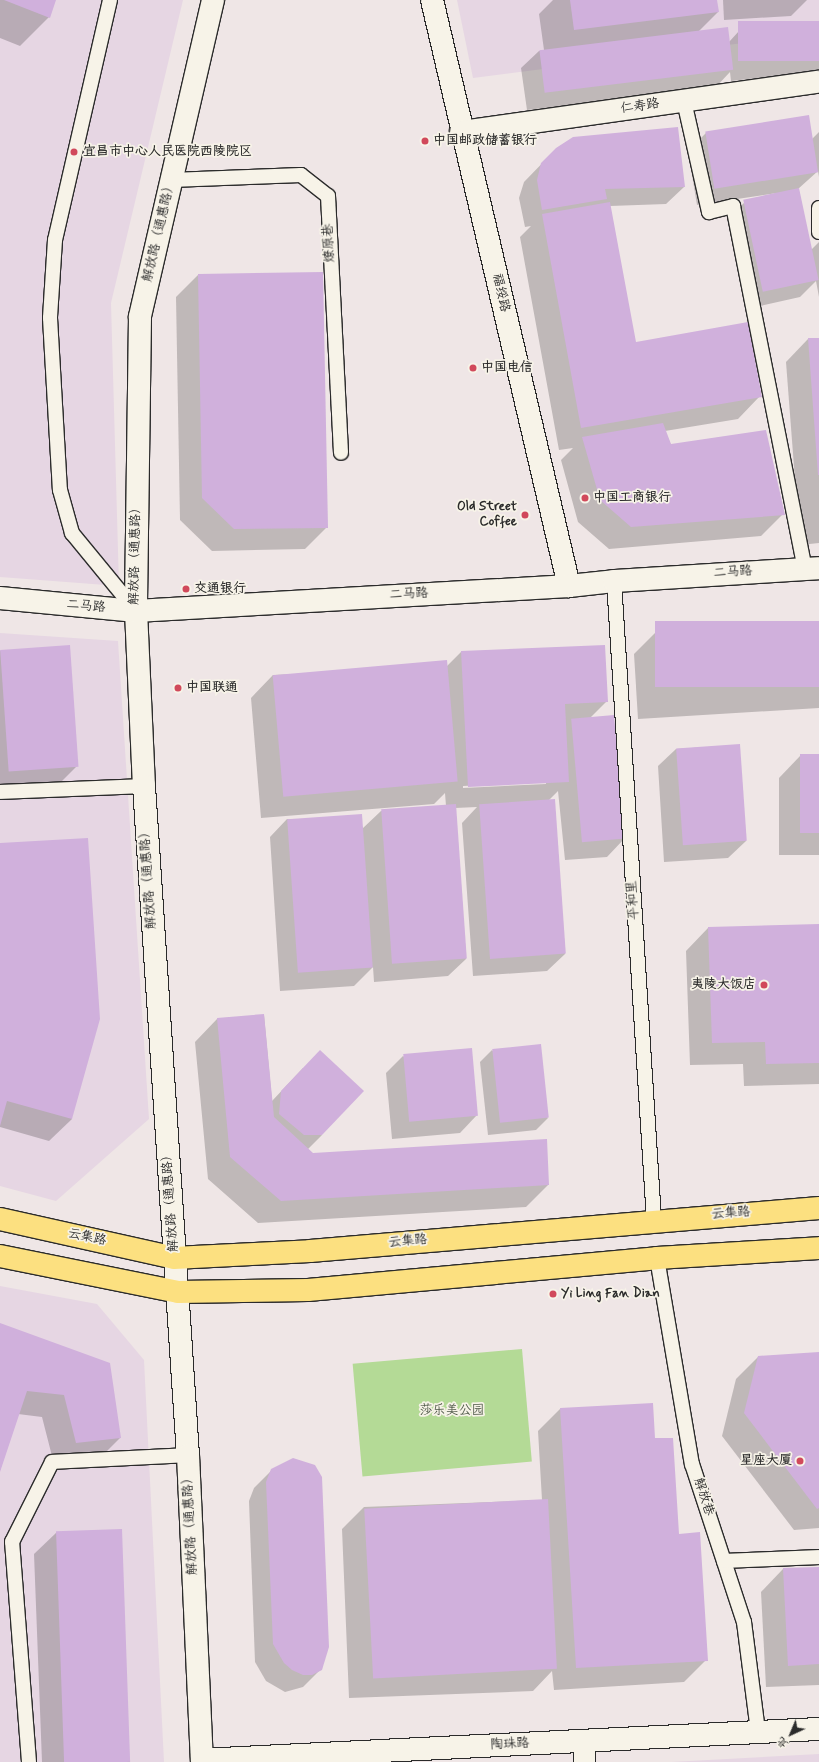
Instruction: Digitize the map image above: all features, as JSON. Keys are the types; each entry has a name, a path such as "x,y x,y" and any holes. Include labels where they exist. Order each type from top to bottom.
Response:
{"main road":[{"name":"云集路","path":"0,1219 174,1258 310,1251 654,1220 819,1208"},
{"path":"0,1256 178,1292 308,1290 657,1258 819,1248"}],"street":[{"name":"解放路（通惠路）","path":"202,1761 188,1455 144,786 136,611 140,317 213,0"},
{"name":"福绥路","path":"432,0 461,132 570,586"},
{"name":"仁寿路","path":"461,132 819,82"},
{"name":"二马路","path":"0,598 136,611 570,586 614,581 812,568"},
{"name":"陶珠路","path":"202,1761 584,1751 758,1732 819,1729"},
{"path":"202,1761 291,1760 293,1762"}],"lane":[{"path":"110,0 55,240 50,318 60,490 72,532 136,611"},
{"path":"684,102 709,212 733,206 812,568"},
{"name":"燎原巷","path":"172,180 301,175 328,196 341,453"},
{"path":"819,208 819,232"},
{"name":"平和里","path":"614,581 654,1220"},
{"path":"0,792 144,786"},
{"name":"解放巷","path":"657,1258 692,1464 744,1622 758,1732"},
{"path":"29,1762 12,1542 52,1462 188,1455"},
{"path":"724,1561 819,1557"}],"shaded area":[{"name":"宜昌市中心人民医院西陵院区","path":"0,0 183,0 111,303 119,586 0,577"},
{"path":"457,0 819,0 819,33 473,78"},
{"path":"0,633 118,641 149,1119 56,1201 0,1186"},
{"path":"0,1286 97,1304 144,1360 164,1762 0,1762"},
{"path":"819,1754 819,1762 671,1762"}],"green space":[{"name":"莎乐美公园","path":"522,1349 532,1462 362,1476 353,1364"}],"building":[{"path":"4,0 56,0 50,18"},
{"path":"570,0 717,0 719,12 574,30"},
{"path":"738,21 819,21 819,61 738,61"},
{"path":"728,27 733,70 545,93 539,50"},
{"path":"809,115 818,172 714,189 705,131"},
{"path":"678,127 685,187 605,189 607,199 542,210 537,180 541,163 556,148 573,137"},
{"path":"799,188 819,280 763,292 743,200"},
{"path":"610,202 636,342 748,322 762,397 581,428 542,214"},
{"path":"323,272 328,528 234,529 202,498 198,274"},
{"path":"808,338 819,338 819,475 818,475"},
{"path":"663,423 671,444 766,430 785,515 631,527 600,500 582,437"},
{"path":"655,621 819,621 819,687 655,687"},
{"path":"70,645 79,767 9,772 0,650"},
{"path":"605,645 608,702 565,704 569,782 468,787 461,651"},
{"path":"447,660 458,782 283,797 273,675"},
{"path":"614,715 625,839 582,842 571,719"},
{"path":"740,744 747,841 683,845 676,748"},
{"path":"800,754 819,754 819,833 800,833"},
{"path":"555,799 566,954 490,959 479,804"},
{"path":"456,804 467,959 392,964 381,809"},
{"path":"362,814 373,968 298,973 287,819"},
{"path":"88,838 100,1019 72,1119 7,1101 0,1126 0,843"},
{"name":"夷陵大饭店","path":"819,924 819,1063 766,1064 765,1042 712,1043 708,927"},
{"path":"264,1014 274,1117 313,1153 547,1139 549,1185 281,1201 230,1157 217,1018"},
{"path":"541,1044 549,1118 500,1123 492,1049"},
{"path":"472,1048 478,1116 409,1122 403,1054"},
{"path":"320,1050 364,1091 322,1135 304,1135 279,1114 281,1091"},
{"path":"0,1323 110,1363 121,1438 76,1443 64,1395 27,1391 0,1472"},
{"name":"星座大厦","path":"819,1352 819,1508 817,1509 744,1413 758,1356"},
{"path":"653,1403 655,1438 673,1438 679,1534 700,1532 708,1661 576,1668 560,1408"},
{"path":"293,1458 315,1465 322,1477 329,1647 322,1670 312,1675 303,1675 292,1670 284,1663 273,1644 266,1482 271,1469"},
{"path":"548,1499 557,1669 373,1678 364,1509"},
{"path":"122,1529 130,1762 64,1762 56,1531"},
{"path":"819,1567 819,1664 788,1666 783,1568"}],"place":[{"name":"中国邮政储蓄银行","path":"425,141"},
{"name":"宜昌市中心人民医院西陵院区","path":"74,152"},
{"name":"中国电信","path":"473,368"},
{"name":"中国工商银行","path":"585,498"},
{"name":"Old Street Coffee","path":"525,515"},
{"name":"交通银行","path":"186,589"},
{"name":"中国联通","path":"178,688"},
{"name":"夷陵大饭店","path":"764,985"},
{"name":"Yi Ling Fan Dian","path":"553,1294"},
{"name":"星座大厦","path":"800,1461"}]}
